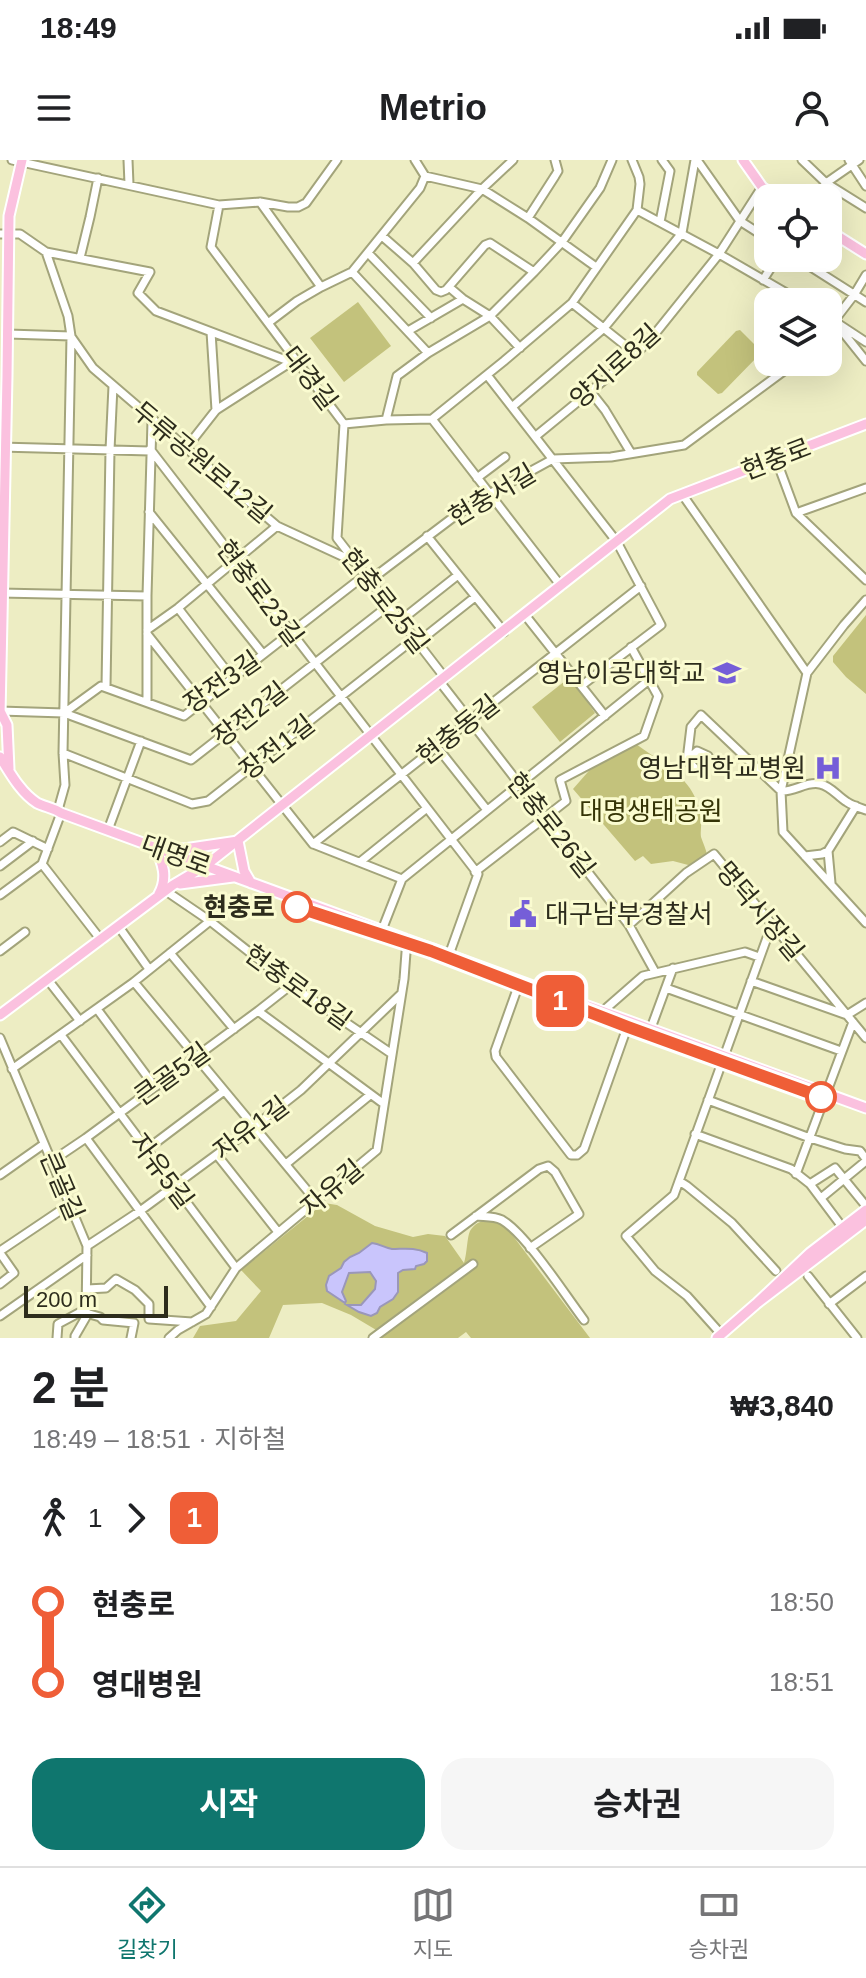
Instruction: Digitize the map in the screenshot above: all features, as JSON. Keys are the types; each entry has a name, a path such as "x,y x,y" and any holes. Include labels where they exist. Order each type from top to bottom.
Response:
{"main road":[{"path":"743,160 760,184"},
{"path":"0,779 10,772 7,725 0,712 2,448 8,334 4,227 9,216 19,161"},
{"path":"842,239 866,254"},
{"name":"현충로","path":"0,1015 238,841 670,499 866,424"},
{"name":"대명로","path":"0,757 22,789 36,802 60,812 866,1108"},
{"path":"155,847 184,849 238,841 244,871 251,883"},
{"path":"155,847 163,863 166,891 234,877"},
{"path":"756,1304 810,1253 865,1215"},
{"path":"719,1336 865,1215"}],"street":[{"path":"128,160 129,184"},
{"path":"19,161 219,205 260,202 298,207 306,203 337,160"},
{"path":"415,160 425,176 482,189 596,267"},
{"path":"413,263 513,160"},
{"path":"528,218 558,171 555,160"},
{"path":"386,420 397,376 428,353 490,316 534,272 562,242 600,188 612,160"},
{"path":"561,586 432,419 572,303 637,210 640,184 632,160"},
{"path":"660,222 670,171 662,160"},
{"path":"696,160 740,221 754,230"},
{"path":"512,407 604,328 682,233 696,160"},
{"path":"802,160 826,183 866,208"},
{"path":"826,183 853,162 866,186"},
{"path":"268,323 297,301 352,272 420,188 425,176"},
{"path":"80,258 98,178"},
{"name":"양지로8길","path":"536,436 636,354 654,335 719,254 754,199"},
{"path":"260,202 321,287"},
{"name":"대경길","path":"219,205 211,247 293,361 344,424 432,419"},
{"path":"637,210 777,288"},
{"path":"4,227 46,252 150,272 138,293 156,311 293,361"},
{"path":"382,236 441,292 490,243 534,272"},
{"name":"두류공원로12길","path":"46,252 68,316 71,336 93,368 277,526 355,562"},
{"path":"368,253 431,318"},
{"path":"352,272 428,353"},
{"path":"763,280 768,272"},
{"path":"819,272 866,302"},
{"path":"842,313 866,275"},
{"path":"449,287 490,316 520,348"},
{"path":"408,331 463,299"},
{"path":"572,303 636,354"},
{"path":"842,327 866,342"},
{"path":"211,332 216,410"},
{"path":"842,332 866,361"},
{"path":"1,893 42,864 60,812 65,785 65,594 71,336 8,334"},
{"path":"187,447 216,410 293,361"},
{"path":"487,375 617,542 661,625 581,686"},
{"name":"현충서길","path":"367,578 489,494 553,459 611,457 684,445 777,376"},
{"path":"0,712 64,713 101,686 106,687 113,386"},
{"path":"590,391 631,453"},
{"path":"147,702 152,421"},
{"name":"현충로25길","path":"344,424 337,538 442,680"},
{"path":"2,448 150,450"},
{"name":"현충로23길","path":"150,450 475,872"},
{"path":"477,478 505,457"},
{"path":"776,459 796,513 866,580"},
{"path":"796,513 866,488"},
{"path":"682,494 807,673"},
{"path":"149,512 263,654"},
{"path":"147,632 277,526"},
{"path":"427,536 504,632"},
{"path":"400,621 458,575"},
{"name":"장전3길","path":"106,687 184,716 291,632 367,578"},
{"name":"현충동길","path":"313,844 641,586"},
{"path":"2,593 147,596"},
{"name":"장전1길","path":"63,753 192,804 208,801 340,696 475,597"},
{"path":"866,600 807,673 781,791 783,832 866,923"},
{"name":"장전2길","path":"64,713 191,760 388,606"},
{"path":"178,608 232,678"},
{"path":"525,615 605,716"},
{"path":"147,632 313,844 402,879"},
{"path":"449,955 478,874 475,872 566,801 560,780 644,736 658,696 631,647"},
{"name":"현충로26길","path":"442,680 470,721 629,925 655,972"},
{"path":"382,930 402,879 649,680"},
{"path":"687,760 691,727 701,715 781,791 819,784 866,810"},
{"path":"108,830 141,741"},
{"path":"437,747 487,810"},
{"path":"687,760 697,751 708,756"},
{"path":"687,760 694,767"},
{"path":"805,856 828,851 856,806"},
{"path":"360,862 427,808"},
{"path":"0,842 13,832 48,849"},
{"path":"0,866 33,841"},
{"path":"828,851 831,883"},
{"name":"명덕시장길","path":"629,925 686,873 714,854 866,1038"},
{"path":"42,864 101,940"},
{"name":"현충로18길","path":"166,891 210,921 291,985 392,1054"},
{"path":"12,1069 134,982 210,921"},
{"path":"719,1336 687,1296 655,1271 626,1236 674,1195 772,924"},
{"path":"119,927 149,969"},
{"path":"0,951 25,932"},
{"name":"자유길","path":"169,1338 206,1314 236,1268 377,1150 407,939"},
{"path":"603,1011 643,976 745,952 759,957"},
{"path":"170,953 234,1029"},
{"path":"651,1028 673,968"},
{"path":"48,980 80,1021"},
{"path":"520,981 495,1051 496,1057 571,1155 577,1155 584,1149 629,1022"},
{"path":"751,981 850,1019"},
{"path":"134,982 316,1201"},
{"name":"큰골5길","path":"52,1161 291,985"},
{"path":"666,988 841,1051"},
{"name":"자유1길","path":"0,1316 301,1090 401,994"},
{"path":"796,1174 850,1019 866,1003"},
{"path":"97,1009 155,1087"},
{"path":"258,1011 384,1104"},
{"name":"자유5길","path":"61,1035 236,1268"},
{"name":"큰골길","path":"0,1038 87,1250 86,1317 75,1338"},
{"path":"146,1150 224,1091"},
{"path":"286,1164 370,1095"},
{"path":"708,1100 810,1138 860,1151 866,1160 821,1198"},
{"path":"695,1134 791,1169 810,1184 843,1228"},
{"path":"86,1138 211,1307"},
{"path":"0,1175 44,1144"},
{"path":"217,1155 278,1232"},
{"path":"451,1235 539,1169 548,1166 555,1172 579,1214 530,1248"},
{"path":"810,1184 835,1168 865,1215"},
{"path":"679,1181 732,1223 776,1271"},
{"path":"0,1284 14,1273 0,1252 70,1204"},
{"path":"476,1216 504,1221 530,1248 584,1320"},
{"path":"373,1338 473,1264"},
{"path":"808,1276 857,1338"},
{"path":"829,1304 866,1276"},
{"path":"87,1289 106,1288 116,1279 135,1290 149,1304 149,1319 193,1322"},
{"path":"57,1338 58,1324 86,1311 103,1320 134,1323"},
{"path":"131,1338 135,1317 149,1316"}],"green space":[{"path":"358,302 391,346 344,382 310,338"},
{"path":"740,330 754,344 754,360 718,394 697,372"},
{"path":"866,615 866,694 846,677 833,662 833,656"},
{"path":"570,677 595,713 560,742 532,707"},
{"name":"대명생태공원","path":"636,744 678,774 693,793 698,804 701,837 707,855 692,866 673,861 651,864 643,856 635,861 573,789 594,765"},
{"path":"324,1203 337,1205 375,1226 413,1237 428,1234 445,1236 464,1263 473,1227 486,1220 504,1224 590,1338 471,1338 466,1332 458,1338 379,1338 383,1334 351,1315 322,1303 283,1305 269,1338 193,1338 200,1326 236,1321 261,1291 241,1270"}],"shaded area":[{"path":"372,1243 392,1249 422,1251 427,1253 427,1261 415,1269 398,1273 398,1292 371,1316 347,1305 361,1305 375,1289 376,1281 370,1272 349,1273 342,1292 345,1303 327,1291 326,1285 329,1276 344,1262"}],"metro line":[{"name":"1","path":"297,907 431,951 821,1097"}],"place":[{"name":"영남이공대학교","path":"727,673"},
{"name":"영남대학교병원","path":"828,768"},
{"name":"현충로","path":"297,907"},
{"name":"대구남부경찰서","path":"523,914"}]}
